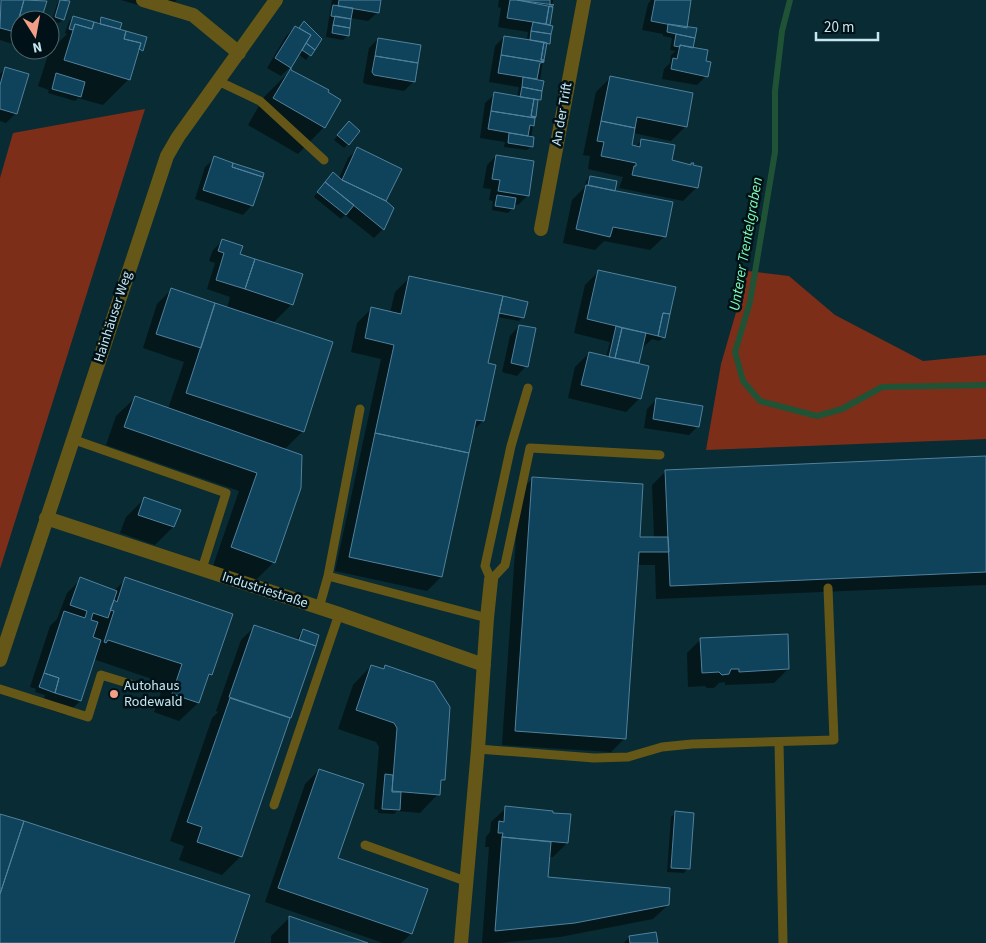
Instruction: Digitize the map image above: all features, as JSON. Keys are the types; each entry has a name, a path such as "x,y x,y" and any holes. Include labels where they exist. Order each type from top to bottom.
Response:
{"street":[{"path":"143,0 193,15 239,53"},
{"name":"Hainhäuser Weg","path":"0,660 167,156 178,137 276,0"},
{"name":"An der Trift","path":"541,229 584,0"},
{"name":"Industriestraße","path":"46,518 338,614 484,665"},
{"path":"461,943 468,882 491,580"}],"lane":[{"path":"218,81 260,101 324,160"},
{"path":"528,388 511,446 486,566 491,580 505,566 530,448 660,455"},
{"path":"319,608 328,576 360,409"},
{"path":"72,439 226,493 202,569"},
{"path":"328,576 487,618"},
{"path":"478,750 594,758 628,757 662,747 692,744 834,740 828,588"},
{"path":"274,805 338,614"},
{"path":"0,689 88,717 101,675 137,686"},
{"path":"779,742 783,943"},
{"path":"365,845 468,882"}],"shaded area":[{"path":"145,109 0,569 0,178 13,133"},
{"path":"748,271 789,276 835,315 923,361 986,355 986,439 706,450 721,364"}],"building":[{"path":"1,0 24,0 21,10 10,10 10,31 0,28"},
{"path":"24,0 47,1 44,10 21,10"},
{"path":"60,0 70,1 64,20 60,19 60,10 57,10"},
{"path":"339,0 381,0 379,13 338,6"},
{"path":"510,0 549,6 546,24 507,18"},
{"path":"517,0 550,0 550,4"},
{"path":"655,0 691,0 687,28 651,21"},
{"path":"333,5 353,8 351,19 331,16"},
{"path":"549,6 553,7 550,25 546,24"},
{"path":"73,16 94,22 92,29 75,24 73,30 69,29"},
{"path":"335,16 351,19 350,28 333,25"},
{"path":"101,17 122,23 120,29 100,24"},
{"path":"304,21 322,39 315,50 306,43 311,35 299,28"},
{"path":"94,22 126,31 124,39 141,43 130,80 64,60 75,24 92,29"},
{"path":"533,22 553,26 551,34 531,31"},
{"path":"668,24 697,28 695,38 667,32"},
{"path":"333,25 350,28 349,36 332,33"},
{"path":"295,26 311,35 291,68 275,58"},
{"path":"126,31 147,37 143,51 139,49 141,43 124,39"},
{"path":"531,31 551,34 550,44 530,40"},
{"path":"676,34 695,38 693,48 680,45 680,47 674,46"},
{"path":"504,36 544,42 541,60 544,60 544,62 501,55"},
{"path":"378,38 421,45 418,63 375,56"},
{"path":"544,42 547,43 544,60 541,60"},
{"path":"306,43 315,50 311,56 302,50"},
{"path":"680,45 708,50 706,61 711,62 708,77 671,69 673,58 677,59"},
{"path":"501,55 544,62 540,63 537,79 498,73"},
{"path":"375,56 418,63 415,82 374,75 372,72"},
{"path":"5,67 29,74 17,114 0,109 0,85"},
{"path":"291,68 291,70 329,90 328,92 341,100 325,128 273,98"},
{"path":"56,73 85,82 81,97 52,89"},
{"path":"610,76 693,93 687,127 637,117 635,128 601,121"},
{"path":"523,77 544,81 542,91 522,87"},
{"path":"522,87 542,91 541,100 520,97"},
{"path":"494,92 534,99 531,116 536,117 491,111"},
{"path":"534,99 538,100 536,117 531,116"},
{"path":"491,111 535,118 534,126 530,125 528,136 488,129"},
{"path":"349,121 360,131 349,145 337,135"},
{"path":"601,121 635,128 632,145 640,147 641,139 675,145 672,160 691,165 691,163 694,163 693,165 702,167 698,188 632,175 636,163 601,156 604,142 597,141"},
{"path":"509,133 534,137 533,147 508,143"},
{"path":"357,147 402,169 386,201 342,180"},
{"path":"496,155 534,161 529,196 498,191 500,180 492,179"},
{"path":"214,156 233,163 232,167 263,177 253,206 203,190"},
{"path":"233,163 264,173 263,177 232,167"},
{"path":"333,172 342,180 386,201 394,208 384,230 325,182"},
{"path":"590,176 617,181 615,191 588,185"},
{"path":"325,182 354,205 346,215 317,192"},
{"path":"586,185 673,202 666,237 613,227 610,237 576,229"},
{"path":"497,195 516,198 514,209 495,206"},
{"path":"222,239 243,246 240,254 255,259 245,289 216,280 224,253 218,251"},
{"path":"255,259 303,274 293,305 245,289"},
{"path":"598,270 676,287 670,314 663,313 658,336 587,319"},
{"path":"409,276 503,296 488,363 496,365 484,421 476,420 469,453 375,433 394,345 365,338 371,307 401,314"},
{"path":"171,288 215,303 201,348 156,334"},
{"path":"503,296 528,302 524,318 499,313"},
{"path":"215,303 333,342 304,432 186,393"},
{"path":"663,313 670,314 665,338 658,336"},
{"path":"519,325 536,328 528,367 511,363"},
{"path":"616,326 622,328 615,358 609,357"},
{"path":"622,328 646,333 639,363 615,358"},
{"path":"589,352 649,366 641,399 581,385"},
{"path":"135,396 302,455 301,488 275,563 231,547 257,473 124,427"},
{"path":"656,398 703,406 699,427 653,419"},
{"path":"375,433 469,453 442,577 349,557"},
{"path":"986,456 986,572 670,586 665,470"},
{"path":"532,477 643,484 640,537 668,537 669,552 639,552 626,739 515,731"},
{"path":"144,497 181,510 174,527 138,515"},
{"path":"80,577 117,591 108,618 93,613 91,620 98,622 93,637 101,640 81,701 55,693 59,678 44,673 64,611 85,618 87,611 70,605"},
{"path":"125,577 233,614 212,675 209,674 199,703 172,694 182,664 108,640 106,643 104,642 114,611 110,610 114,600 117,602"},
{"path":"254,625 316,646 291,718 229,697"},
{"path":"303,629 319,635 316,646 299,640"},
{"path":"788,634 789,669 739,672 739,669 731,669 729,674 722,675 719,672 702,673 700,638"},
{"path":"371,665 384,669 385,665 434,682 450,707 445,780 441,780 440,795 392,791 397,728 394,723 356,710"},
{"path":"44,673 59,678 55,693 39,687"},
{"path":"230,698 290,718 242,857 197,842 202,827 187,822"},
{"path":"319,769 364,784 338,858 428,889 412,934 278,888"},
{"path":"385,774 393,775 392,792 401,792 400,810 382,809"},
{"path":"505,806 571,814 568,843 502,837 503,833 498,833 499,821 504,822"},
{"path":"675,811 694,813 690,869 671,868"},
{"path":"0,814 24,821 0,894"},
{"path":"24,821 250,895 234,943 0,943 0,894"},
{"path":"502,837 551,842 548,877 670,888 669,905 575,923 495,931"},
{"path":"289,916 368,943 289,943"},
{"path":"656,932 658,943 630,943 629,936"}],"waterway":[{"name":"Unterer Trentelgraben","path":"790,0 782,31 775,91 775,152 750,302 735,352 743,381 760,401 817,416 842,409 882,387 986,385"}],"place":[{"name":"Autohaus Rodewald","path":"114,694"}]}
